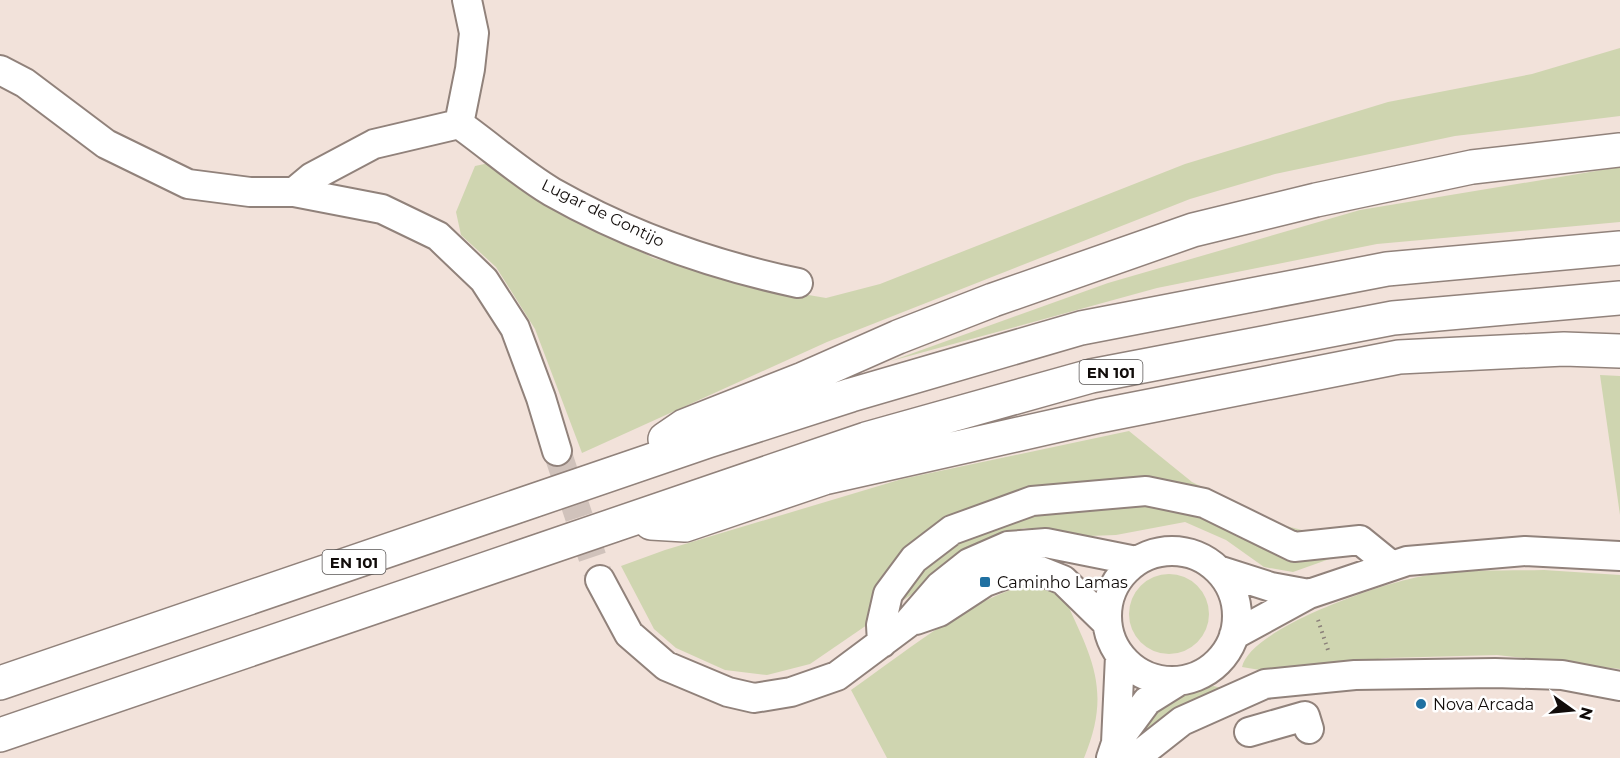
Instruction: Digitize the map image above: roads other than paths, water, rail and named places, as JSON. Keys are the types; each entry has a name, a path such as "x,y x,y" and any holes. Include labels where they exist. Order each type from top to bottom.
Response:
{"highway":[{"path":"620,471 684,426 993,300 1193,230 1316,200 1472,167 1620,150"},
{"name":"EN 101","path":"0,683 620,471 851,395 1081,328 1387,269 1620,248"},
{"name":"EN 101","path":"0,735 866,439 1090,376 1393,318 1620,298"},
{"path":"620,522 685,525 824,478 1099,416 1399,357 1564,349 1620,351"}],"street":[{"path":"294,192 312,177 374,144 459,124 470,69 474,33 467,0"},
{"path":"0,70 25,83 106,144 188,184 250,192 294,192 382,209 438,236 484,280 515,328 541,398 557,451"},
{"name":"Lugar de Gontijo","path":"459,124 551,191 658,242 755,274 798,283"},
{"path":"882,643 881,625 888,594 914,559 952,530 1032,501 1146,491 1204,503 1294,547 1360,540 1392,567"},
{"path":"600,580 629,634 666,666 728,692 754,698 791,692 837,676 908,623 940,586 969,563 1008,546 1046,543 1136,561"},
{"path":"1179,681 1157,680 1137,671 1120,656 1112,640 1107,623 1109,599 1119,578 1136,561 1157,552 1180,551 1202,558 1218,570 1271,587 1313,606"},
{"path":"1234,635 1313,606 1407,561 1525,551 1620,556"},
{"path":"908,623 939,612 985,582 1015,571 1038,570 1063,580 1107,623"},
{"path":"1121,753 1148,701 1179,681 1196,676 1210,668 1225,654 1234,635 1236,615 1232,591 1218,570"},
{"path":"1120,656 1121,753"},
{"path":"1210,668 1230,670 1265,684"},
{"path":"1121,753 1182,721 1265,684 1355,675 1495,673 1562,675 1620,686"},
{"path":"1249,732 1305,716 1309,729"}],"tunnel":[{"path":"557,451 600,580"}],"place":[{"name":"Caminho Lamas","path":"985,582"},
{"name":"Nova Arcada","path":"1421,704"}]}
